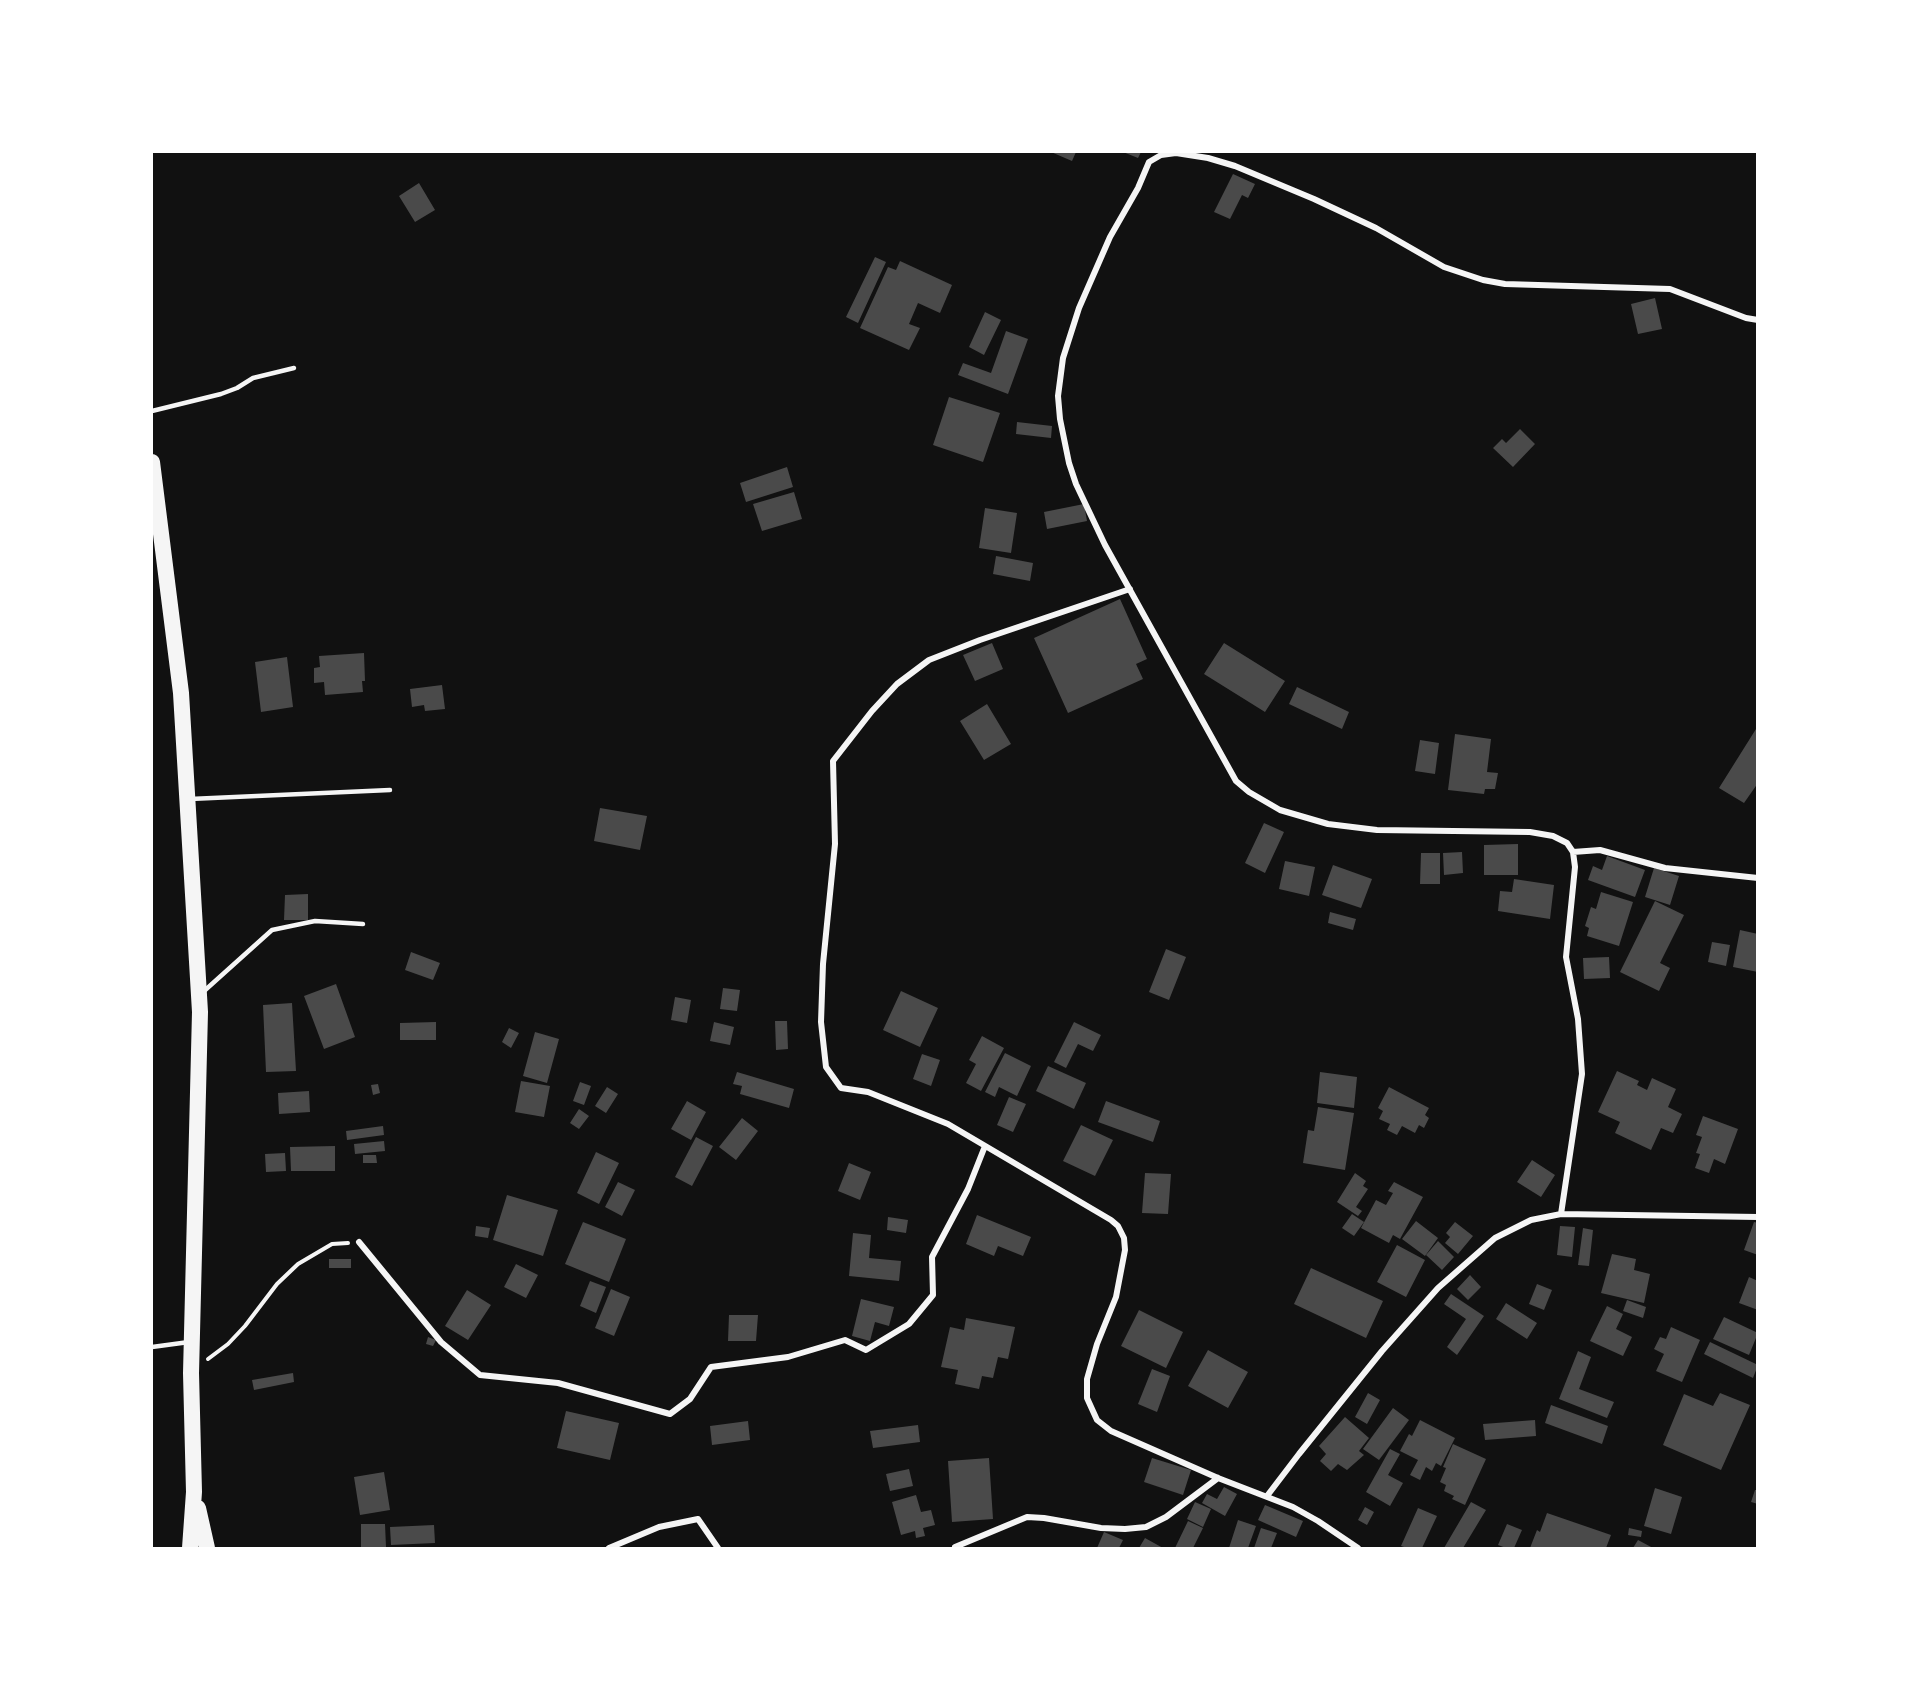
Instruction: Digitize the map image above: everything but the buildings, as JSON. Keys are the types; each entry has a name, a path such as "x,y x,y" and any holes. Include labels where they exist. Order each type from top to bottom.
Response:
{"highway":[{"path":"152,462 181,693 199,996 191,1342 194,1492 189,1548"},
{"path":"194,1492 207,1548"}],"street":[{"path":"1561,1214 1582,1074 1578,1019 1566,957 1575,867 1573,852 1567,843 1553,836 1530,832 1377,830 1328,824 1280,810 1236,781 1105,545 1076,484 1068,463 1060,419 1058,396 1063,358 1079,308 1110,237 1138,188 1149,162 1161,155 1176,153 1208,158 1235,166 1376,228 1444,267 1483,280 1505,284 1670,289 1746,318 1758,320"},
{"path":"1130,589 980,640 929,660 897,684 872,711 833,761 836,844 823,964 821,1022 826,1067 841,1088 868,1092 948,1124 1118,1226 1124,1238 1125,1250 1116,1297 1097,1344 1088,1379 1087,1398 1097,1420 1111,1431 1218,1478 1293,1507 1358,1548"},
{"path":"1573,852 1600,850 1665,868 1758,878"},
{"path":"359,1242 441,1342 480,1375 558,1383 670,1414 690,1399 711,1367 788,1357 845,1340 867,1350 909,1324 933,1295 932,1257 968,1190 985,1146"},
{"path":"1267,1496 1382,1351 1438,1288 1495,1238 1530,1220 1561,1214 1758,1217"},
{"path":"955,1547 1027,1517 1101,1528 1146,1527 1166,1517 1218,1478"},
{"path":"609,1548 659,1527 699,1519 718,1548"}],"lane":[{"path":"152,411 221,394 253,378 294,368"},
{"path":"188,800 390,790"},
{"path":"199,996 272,930 315,921 363,924"},
{"path":"152,1347 191,1342"}],"path":[{"path":"191,1372 240,1332 277,1284 298,1264 332,1244 359,1242"}]}
